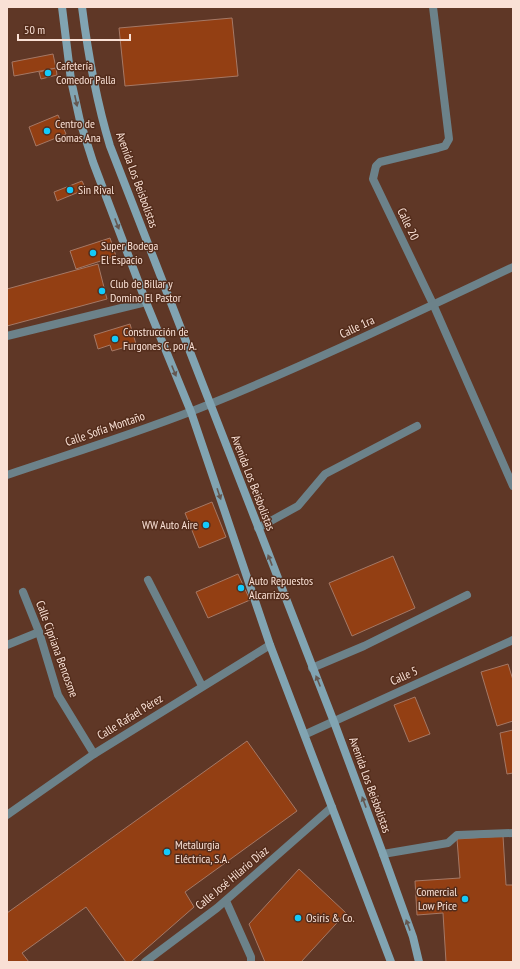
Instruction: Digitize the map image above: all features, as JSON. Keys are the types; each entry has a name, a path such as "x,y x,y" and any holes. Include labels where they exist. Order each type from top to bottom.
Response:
{"main road":[{"path":"62,7 72,80 80,121 93,162 146,302 191,412 270,645 306,734 391,962"},
{"name":"Avenida Los Beisbolistas","path":"82,7 88,55 99,110 110,146 209,404 334,722 383,854 412,936 419,962"}],"street":[{"name":"Calle 20","path":"433,7 449,139 445,146 380,162 376,166 373,179 433,304 513,486"},
{"name":"Calle 1ra","path":"209,404 348,345 513,267"},
{"path":"7,336 146,302"},
{"name":"Calle Sofía Montaño","path":"7,475 191,412 209,404"},
{"path":"258,528 298,506 325,474 417,426"},
{"path":"148,580 202,686"},
{"name":"Calle Cipriana Bencosme","path":"23,592 39,632 58,695 94,754"},
{"path":"312,668 364,646 467,595"},
{"path":"7,645 39,632"},
{"name":"Calle 5","path":"306,734 513,640"},
{"name":"Calle Rafael Pérez","path":"7,815 94,754 270,645"},
{"name":"Calle José Hilario Díaz","path":"144,962 226,900 332,807"},
{"path":"383,854 448,843 457,835 513,833"},
{"path":"226,900 252,962"}],"building":[{"path":"232,18 238,76 125,86 119,28"},
{"path":"53,54 56,68 14,76 12,62"},
{"name":"Cafetería Comedor Palla","path":"56,68 57,75 41,79 39,72"},
{"name":"Centro de Gomas Ana","path":"58,115 66,134 36,146 29,127"},
{"name":"Sin Rival","path":"82,181 86,189 57,201 54,192"},
{"name":"Super Bodega El Espacio","path":"110,238 116,256 76,269 70,251"},
{"path":"98,264 107,299 7,326 7,289"},
{"name":"Construcción de Furgones C. por A.","path":"130,324 136,344 112,351 110,345 98,349 94,335"},
{"name":"WW Auto Aire","path":"212,502 226,537 199,548 185,513"},
{"path":"393,556 415,608 352,636 329,583"},
{"path":"238,574 250,600 208,618 196,592"},
{"path":"508,664 513,680 513,721 497,726 481,672"},
{"path":"415,697 430,734 409,742 394,705"},
{"path":"513,730 513,773 507,774 500,733"},
{"name":"Metalurgia Eléctrica, S.A.","path":"247,741 297,811 185,892 194,907 131,962 126,962 86,907 22,953 29,962 7,962 7,913"},
{"name":"Comercial Low Price","path":"503,836 506,885 513,885 513,962 446,962 443,913 417,915 415,881 460,878 457,839"},
{"name":"Osiris & Co.","path":"299,869 346,913 301,962 265,962 249,924"}],"place":[{"name":"Cafetería Comedor Palla","path":"48,73"},
{"name":"Centro de Gomas Ana","path":"47,131"},
{"name":"Sin Rival","path":"70,190"},
{"name":"Super Bodega El Espacio","path":"93,253"},
{"name":"Club de Billar y Domino El Pastor","path":"102,291"},
{"name":"Construcción de Furgones C. por A.","path":"115,339"},
{"name":"WW Auto Aire","path":"206,525"},
{"name":"Auto Repuestos Alcarrizos","path":"241,588"},
{"name":"Metalurgia Eléctrica, S.A.","path":"167,852"},
{"name":"Comercial Low Price","path":"465,899"},
{"name":"Osiris & Co.","path":"298,918"}]}
